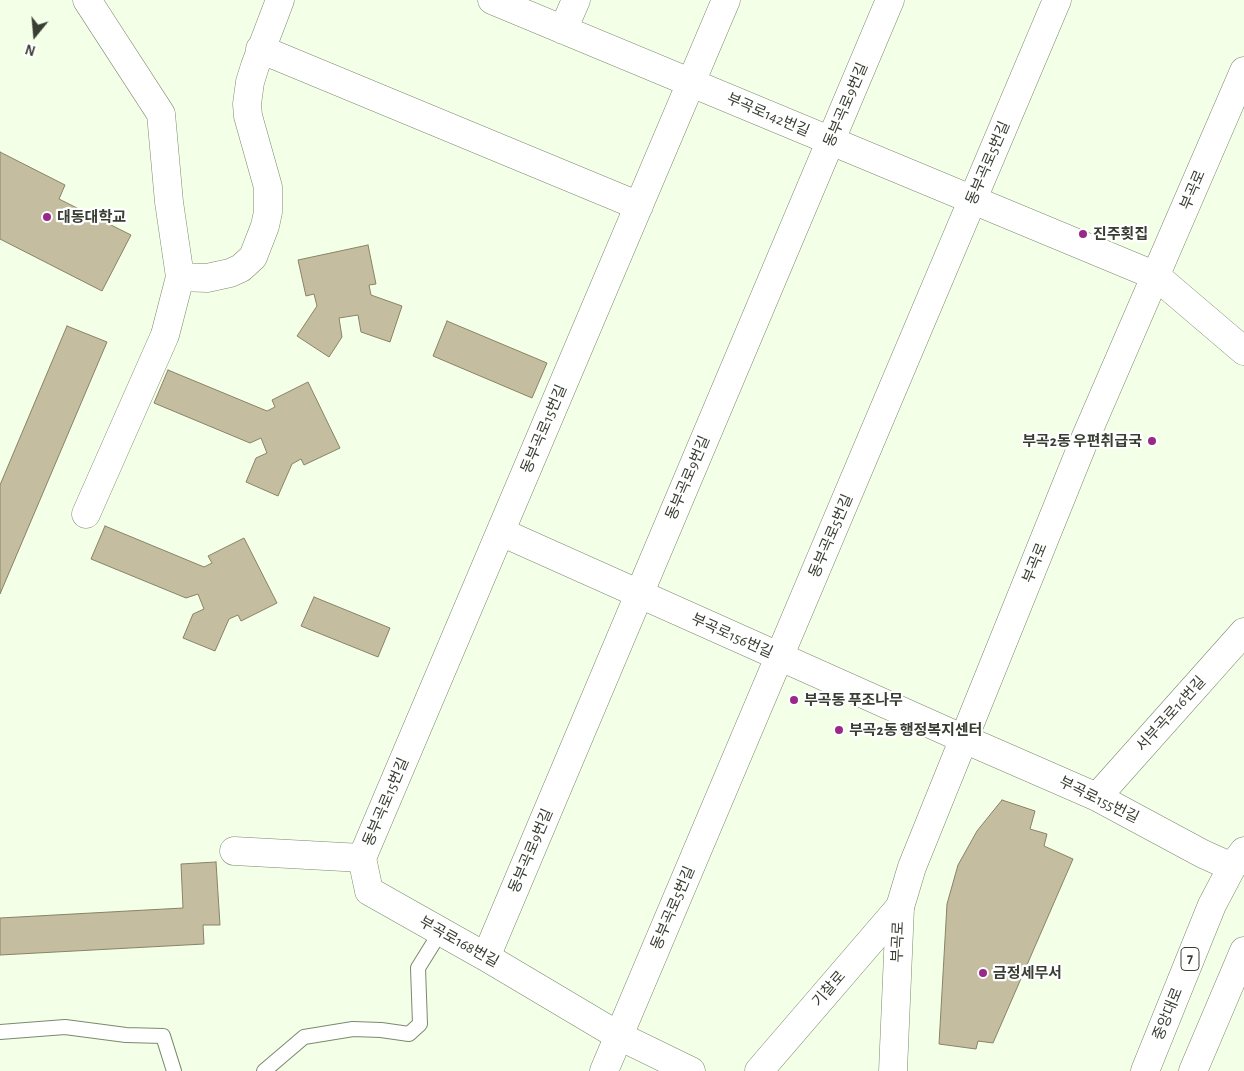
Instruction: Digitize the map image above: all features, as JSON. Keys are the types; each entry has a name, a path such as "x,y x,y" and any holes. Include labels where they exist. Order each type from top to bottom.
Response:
{"street":[{"path":"86,0 161,114 180,277 165,335 86,514"},
{"path":"180,277 207,278 230,274 241,268 253,257 265,226 268,212 268,187 248,116 247,104 250,82 260,49 280,0"},
{"name":"부곡로142번길","path":"492,0 1156,276 1244,351"},
{"path":"563,30 576,0"},
{"name":"동부곡로15번길","path":"362,858 726,0"},
{"name":"동부곡로9번길","path":"486,956 890,0"},
{"name":"동부곡로5번길","path":"604,1071 1057,0"},
{"path":"260,49 639,206"},
{"name":"부곡로","path":"893,1071 900,907 912,867 1080,450 1244,71"},
{"name":"부곡로156번길","path":"501,532 964,739"},
{"name":"서부곡로16번길","path":"1097,797 1244,632"},
{"name":"부곡로155번길","path":"964,739 1097,797 1203,854 1238,859"},
{"path":"234,851 362,858"},
{"name":"부곡로168번길","path":"362,858 369,891 486,956 619,1036 691,1071"},
{"name":"중앙대로","path":"1145,1071 1212,905 1238,859"},
{"name":"기찰로","path":"759,1071 900,907"},
{"path":"1194,1071 1244,951"}],"lane":[{"path":"264,1071 304,1038 353,1029 409,1034 420,1024 418,968 441,931"},
{"path":"0,1032 65,1027 126,1035 163,1036 174,1071"}],"building":[{"name":"대동대학교","path":"0,152 65,185 59,199 131,235 102,291 0,239"},
{"path":"368,245 376,284 369,285 371,295 402,306 390,342 361,332 358,315 339,318 342,337 329,357 297,336 317,306 314,294 306,296 298,260"},
{"path":"447,321 547,363 532,398 433,356"},
{"path":"67,326 107,342 0,594 0,485"},
{"path":"168,370 267,411 275,407 272,400 308,382 340,448 304,465 301,459 292,464 278,496 246,482 256,458 267,453 261,438 250,443 154,403"},
{"path":"105,526 204,567 212,563 208,556 244,538 277,603 241,621 238,615 229,619 215,651 183,638 193,614 204,609 198,594 186,598 91,559"},
{"path":"314,597 390,628 378,657 301,626"},
{"name":"금정세무서","path":"1002,800 1035,811 1030,829 1047,834 1044,846 1073,859 993,1043 978,1041 976,1049 939,1044 947,904 958,865 977,831"},
{"path":"216,862 220,925 203,925 204,944 0,955 0,918 183,908 181,864"}],"place":[{"name":"대동대학교","path":"47,217"},
{"name":"진주횟집","path":"1083,234"},
{"name":"부곡2동 우편취급국","path":"1152,441"},
{"name":"부곡동 푸조나무","path":"794,700"},
{"name":"부곡2동 행정복지센터","path":"839,730"},
{"name":"금정세무서","path":"983,973"}]}
